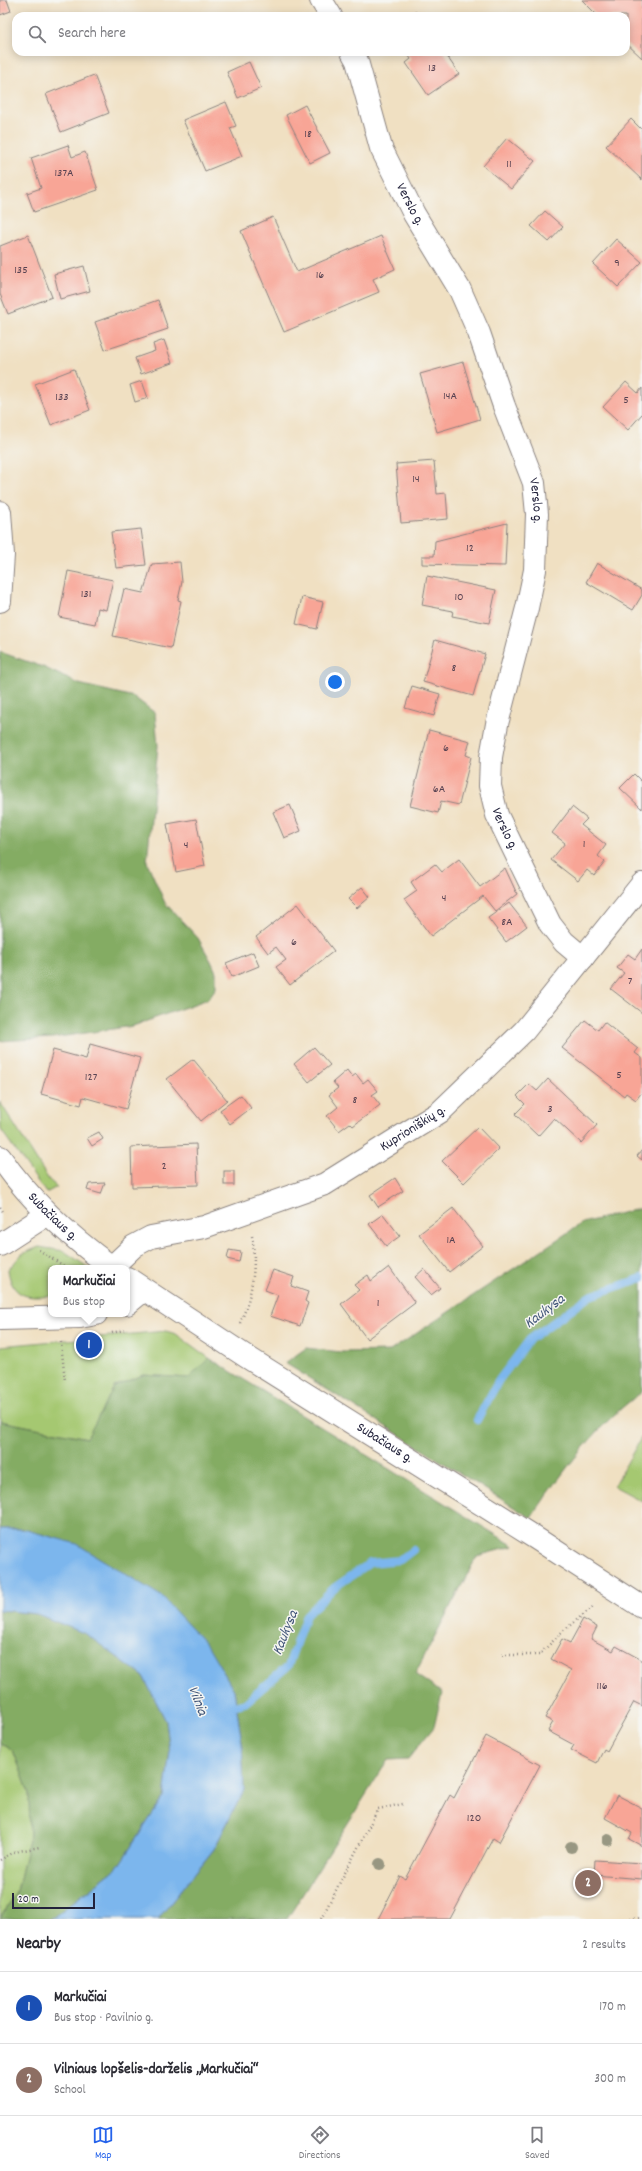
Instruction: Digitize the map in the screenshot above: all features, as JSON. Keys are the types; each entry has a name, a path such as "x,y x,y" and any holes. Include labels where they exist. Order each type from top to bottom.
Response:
{"street":[{"path":"321,0 328,12"},
{"name":"Verslo g.","path":"354,56 357,61 381,148 414,214 460,290 478,333 534,483 537,514 535,570 527,608 497,724 491,757 490,786 497,815 550,924 564,942 583,958"},
{"path":"0,512 3,555 0,601"},
{"name":"Kuprioniškių g.","path":"128,1265 134,1246 151,1237 204,1227 325,1184 440,1112 524,1031 642,884"},
{"name":"Subačiaus g.","path":"0,1157 12,1175 48,1214 79,1242 109,1265"},
{"path":"0,1245 48,1214"},
{"name":"Subačiaus g.","path":"130,1280 230,1346 642,1607"},
{"path":"0,1319 80,1317"}],"path":[{"path":"230,1346 248,1307 253,1278 252,1238 246,1213"},
{"path":"18,1232 41,1252 62,1265"},
{"path":"61,1336 65,1381"},
{"path":"502,1655 540,1655 563,1631 614,1589"},
{"path":"321,1919 378,1809 403,1804"},
{"path":"0,1860 14,1852 40,1847"},
{"path":"630,1919 642,1918"}],"green space":[{"path":"0,652 43,667 79,684 134,697 155,713 158,746 147,862 165,903 198,938 216,972 216,988 208,999 133,1026 52,1038 0,1041"},
{"path":"0,1102 49,1180 57,1187 46,1193 1,1130"},
{"path":"642,1208 642,1392 625,1405 595,1434 555,1484 531,1518 285,1363 306,1348 341,1352 390,1351 582,1223"},
{"path":"39,1247 64,1251 85,1265 48,1265 48,1296 28,1296 17,1291 13,1286 8,1270 22,1254"},
{"path":"166,1331 176,1334 209,1358 189,1378 143,1375 114,1387 88,1438 0,1421 0,1346"},
{"path":"209,1358 514,1546 477,1556 415,1674 442,1693 434,1727 408,1759 388,1760 287,1919 158,1919 214,1849 244,1790 242,1743 234,1690 23,1529 0,1529 0,1421 87,1438 114,1387 143,1375 189,1378"},
{"path":"642,1436 642,1501 614,1486"},
{"path":"0,1610 37,1614 86,1634 143,1676 166,1721 170,1751 164,1797 117,1868 51,1919 0,1919 17,1891 30,1836 29,1793 13,1750 0,1744"},
{"path":"0,1744 13,1750 29,1793 30,1836 17,1891 0,1918"}],"water":[{"name":"Vilnia","path":"0,1529 23,1529 77,1544 161,1596 208,1646 234,1690 242,1743 244,1790 214,1849 158,1919 51,1919 117,1868 164,1797 170,1751 166,1721 143,1676 86,1634 37,1614 0,1610"}],"building":[{"path":"0,0 7,0 11,11 0,15"},
{"path":"582,0 642,0 642,58 630,47 630,12 594,12"},
{"path":"409,56 447,56 459,74 428,95 406,63 411,59"},
{"path":"249,62 261,88 238,98 227,72"},
{"path":"94,75 109,113 61,132 46,94"},
{"path":"226,102 236,126 230,128 242,156 205,171 183,120"},
{"path":"305,105 330,153 310,163 286,115"},
{"path":"631,119 642,130 642,180 606,146"},
{"path":"507,138 535,161 511,189 483,166"},
{"path":"68,145 72,157 85,152 98,190 34,212 27,193 41,188 31,158"},
{"path":"545,211 563,227 549,242 531,226"},
{"path":"273,217 297,272 381,236 395,269 373,279 379,292 284,332 241,231"},
{"path":"28,235 52,297 8,314 0,294 0,246"},
{"path":"616,239 642,262 618,287 593,264"},
{"path":"84,266 90,291 60,299 54,274"},
{"path":"158,300 168,329 105,350 95,322"},
{"path":"164,340 172,363 141,374 135,358 155,351 153,344"},
{"path":"463,362 480,419 437,432 420,374"},
{"path":"74,369 90,410 51,425 35,384"},
{"path":"142,381 148,398 135,402 130,385"},
{"path":"626,382 638,393 642,388 642,414 628,430 603,407"},
{"path":"434,461 437,494 446,493 448,519 401,523 396,464"},
{"path":"507,523 505,566 422,564 422,556 434,556 435,541"},
{"path":"141,529 146,565 116,568 111,532"},
{"path":"180,562 182,582 178,600 181,601 171,648 113,636 124,589 143,593 152,564"},
{"path":"597,563 642,590 642,595 633,610 586,582"},
{"path":"68,571 113,580 106,610 98,608 95,624 59,617"},
{"path":"427,576 496,590 489,623 452,616 453,611 422,605"},
{"path":"302,597 323,602 317,629 296,624"},
{"path":"435,640 485,654 473,696 423,682"},
{"path":"412,686 440,694 434,716 405,708"},
{"path":"429,730 470,741 466,755 471,757 459,805 441,801 438,813 410,806"},
{"path":"634,774 642,782 642,809 620,788"},
{"path":"290,805 301,831 284,838 273,812"},
{"path":"572,807 587,819 581,825 606,845 598,856 605,862 594,876 587,870 578,881 551,860 565,843 552,833"},
{"path":"196,819 205,866 176,872 167,824"},
{"path":"459,859 480,887 505,868 517,894 495,911 483,896 431,936 404,900 417,891 411,882 435,864 442,872"},
{"path":"362,887 370,897 357,908 348,899"},
{"path":"509,903 527,926 506,942 488,918"},
{"path":"298,904 334,951 290,985 276,967 286,960 276,947 268,953 256,937"},
{"path":"642,949 642,1013 611,989 624,973 617,968 628,954 635,959"},
{"path":"253,952 259,966 232,977 226,963"},
{"path":"585,1020 598,1030 604,1022 638,1049 635,1053 642,1058 642,1092 636,1100 626,1093 624,1096 562,1048"},
{"path":"90,1044 140,1058 126,1109 83,1097 81,1105 41,1094 53,1050 86,1059"},
{"path":"314,1047 330,1065 309,1082 294,1064"},
{"path":"193,1059 227,1100 201,1121 167,1079"},
{"path":"347,1070 352,1077 356,1074 363,1083 368,1079 378,1091 372,1095 380,1105 353,1126 350,1123 339,1131 327,1116 338,1107 329,1095 338,1088 333,1082"},
{"path":"548,1079 597,1125 581,1143 554,1118 538,1136 515,1114 525,1104 517,1096 529,1084 537,1091"},
{"path":"241,1095 251,1108 230,1124 220,1110"},
{"path":"478,1127 499,1149 464,1183 442,1161"},
{"path":"99,1132 103,1139 92,1146 87,1138"},
{"path":"196,1144 198,1185 132,1187 131,1147"},
{"path":"642,1150 642,1160 637,1156"},
{"path":"224,1171 234,1171 234,1185 224,1185"},
{"path":"395,1178 403,1191 378,1207 370,1195"},
{"path":"105,1183 101,1194 87,1190 89,1184"},
{"path":"453,1208 483,1246 449,1272 419,1234"},
{"path":"383,1214 400,1236 386,1246 369,1224"},
{"path":"229,1250 241,1252 239,1262 227,1259"},
{"path":"389,1267 415,1303 367,1339 341,1304 359,1290 354,1285 368,1275 371,1281"},
{"path":"424,1269 440,1288 431,1295 415,1277"},
{"path":"273,1270 294,1277 291,1286 308,1292 305,1301 308,1303 300,1326 270,1316 278,1295 265,1290"},
{"path":"98,1339 98,1344 81,1346 80,1340"},
{"path":"583,1619 597,1627 591,1639 613,1651 616,1646 642,1660 642,1706 634,1702 607,1751 604,1749 597,1763 571,1750 574,1745 548,1731 553,1722 545,1718 571,1670 551,1659 562,1639 570,1643"},
{"path":"486,1736 540,1765 499,1842 493,1838 450,1919 378,1919 400,1876 405,1879 450,1795 454,1798"},
{"path":"617,1795 642,1808 642,1846 629,1839 632,1833 605,1818"},
{"path":"595,1860 642,1863 642,1879 594,1875"}],"waterway":[{"name":"Kaukysa","path":"477,1420 499,1380 530,1339 590,1296 642,1278"},
{"name":"Kaukysa","path":"226,1708 245,1703 288,1666 306,1615 335,1587 370,1563 400,1560 413,1550"}],"place":[{"name":"Markučiai","path":"89,1345"},
{"name":"Vilniaus lopšelis-darželis „Markučiai“","path":"588,1883"}]}
